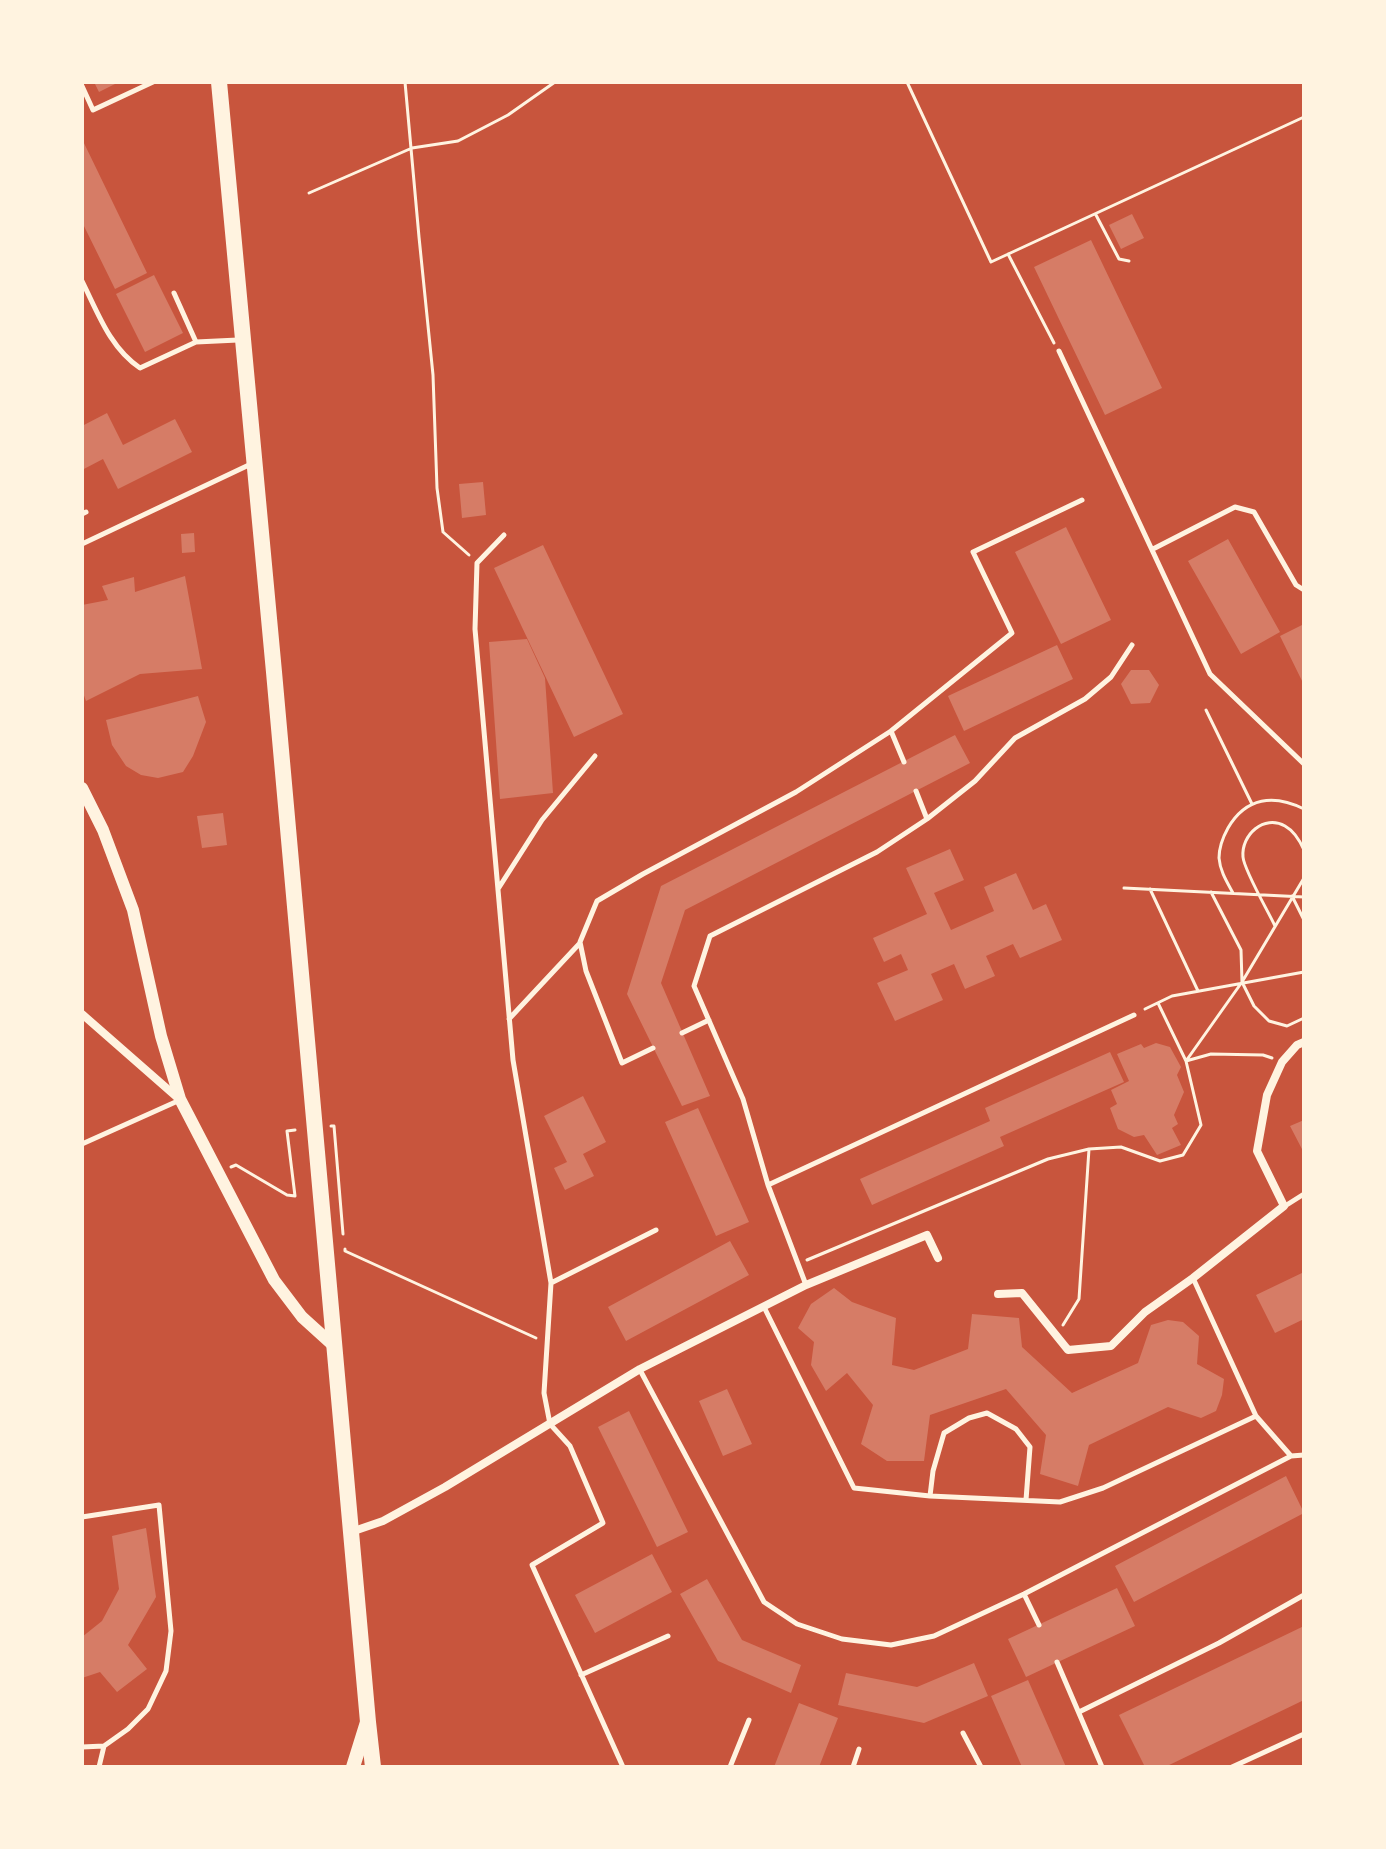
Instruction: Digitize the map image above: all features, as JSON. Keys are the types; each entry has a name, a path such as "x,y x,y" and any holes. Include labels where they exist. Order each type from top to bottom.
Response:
{"main road":[{"path":"219,82 373,1767"},
{"path":"353,1767 368,1722"}],"street":[{"path":"82,788 103,830 133,910 161,1036 180,1099 274,1280 302,1317 334,1346"},
{"path":"82,1014 180,1099"},
{"path":"998,1294 1022,1293 1068,1350 1111,1346 1145,1312 1284,1206 1257,1151 1267,1095 1282,1062 1297,1045 1304,1042"},
{"path":"350,1532 383,1521 640,1369 806,1285 927,1235 938,1258"}],"lane":[{"path":"82,86 93,110 153,82"},
{"path":"82,281 110,338 126,359 140,368 196,342 243,340"},
{"path":"174,293 196,342"},
{"path":"1059,351 1210,674 1304,764"},
{"path":"82,544 254,462"},
{"path":"509,1019 580,942 597,901 796,792 891,731 1012,633 973,552 1082,500"},
{"path":"1153,549 1235,507 1254,512 1296,585 1304,590"},
{"path":"504,535 477,563 475,629 513,1060 551,1283 544,1393 550,1424 570,1446 603,1523 532,1565 623,1767"},
{"path":"806,1285 768,1185 743,1099 694,986 710,936 877,852 927,819 975,781 1015,738 1085,699 1111,677 1132,645"},
{"path":"891,731 904,762"},
{"path":"498,890 542,820 595,756"},
{"path":"916,791 927,819"},
{"path":"580,942 586,971 622,1063 653,1048"},
{"path":"768,1185 1134,1015"},
{"path":"682,1033 709,1020"},
{"path":"82,1144 180,1099"},
{"path":"1284,1206 1304,1194"},
{"path":"551,1283 656,1230"},
{"path":"1193,1278 1256,1416 1291,1456"},
{"path":"764,1307 854,1488 930,1496 1060,1502 1103,1488 1256,1416"},
{"path":"640,1369 764,1602 797,1624 842,1639 891,1645 934,1636 1024,1594 1291,1456 1304,1455"},
{"path":"930,1496 933,1471 944,1433 969,1418 987,1413 1016,1429 1030,1447 1026,1500"},
{"path":"82,1517 159,1505 171,1631 166,1671 148,1709 128,1729 104,1746 82,1747"},
{"path":"1024,1594 1039,1625"},
{"path":"1079,1712 1219,1643 1304,1595"},
{"path":"581,1675 668,1636"},
{"path":"1057,1662 1102,1767"},
{"path":"730,1767 749,1720"},
{"path":"963,1733 981,1767"},
{"path":"1232,1767 1304,1734"},
{"path":"99,1767 104,1746"},
{"path":"853,1767 859,1749"}],"path":[{"path":"405,82 433,375 437,488 443,532 477,563"},
{"path":"309,193 412,148 458,141 508,115 555,82"},
{"path":"907,82 991,262 1304,117"},
{"path":"1096,215 1119,259 1129,261"},
{"path":"1008,254 1059,351"},
{"path":"1206,710 1252,804"},
{"path":"1233,893 1223,875 1219,857 1221,839 1231,822 1242,809 1265,800 1281,800 1304,809"},
{"path":"1275,926 1243,857 1245,840 1259,825 1273,823 1284,826 1300,840 1304,850"},
{"path":"1186,1061 1242,982 1304,878"},
{"path":"1124,888 1304,897"},
{"path":"1150,889 1198,991"},
{"path":"1211,892 1241,950 1242,982 1254,1006 1269,1021 1287,1026 1304,1018"},
{"path":"1292,896 1304,920"},
{"path":"1134,1015 1172,996 1304,972"},
{"path":"797,1264 1048,1159 1089,1149 1121,1147 1160,1161 1183,1155 1201,1125 1186,1061 1158,1003"},
{"path":"1186,1061 1211,1054 1263,1055 1282,1062"},
{"path":"327,1126 334,1126 343,1235"},
{"path":"231,1167 236,1165 287,1195 295,1196 287,1131 295,1130"},
{"path":"1056,1336 1079,1299 1089,1149"},
{"path":"345,1251 547,1343"}],"building":[{"path":"94,82 119,82 99,92"},
{"path":"82,139 147,273 115,289 82,222"},
{"path":"1132,214 1144,238 1121,249 1109,225"},
{"path":"1091,240 1162,388 1105,415 1034,267"},
{"path":"154,275 183,333 145,352 116,294"},
{"path":"107,413 123,445 175,419 192,452 118,489 103,459 82,470 82,426"},
{"path":"483,482 486,515 462,518 459,484"},
{"path":"1066,527 1111,620 1061,644 1015,552"},
{"path":"194,533 195,552 182,553 181,534"},
{"path":"1228,539 1280,632 1241,654 1188,561"},
{"path":"543,545 623,714 574,737 494,568"},
{"path":"185,576 202,669 140,674 86,701 82,690 82,605 108,600 102,586 134,577 135,592"},
{"path":"1304,624 1304,685 1280,636"},
{"path":"527,639 545,678 553,793 500,799 489,642"},
{"path":"1057,645 1073,679 964,731 948,696"},
{"path":"1131,670 1149,670 1159,685 1150,703 1131,704 1121,684"},
{"path":"198,696 206,722 183,772 158,778 141,775 126,766 112,745 106,720"},
{"path":"955,735 970,763 685,910 661,983 710,1096 682,1106 627,994 661,886"},
{"path":"223,813 227,845 202,848 197,816"},
{"path":"950,849 964,880 934,893 951,930 994,911 984,887 1016,873 1033,910 1046,904 1062,940 1020,958 1013,944 986,956 995,976 965,989 954,964 931,974 943,1000 895,1021 877,983 908,970 901,954 884,962 873,938 927,914 906,868"},
{"path":"1156,1043 1170,1047 1181,1067 1177,1075 1184,1092 1174,1115 1178,1124 1172,1128 1181,1145 1157,1155 1144,1135 1134,1137 1118,1129 1110,1108 1117,1104 1111,1090 1129,1081 1117,1054 1141,1044 1144,1048"},
{"path":"1110,1052 1124,1082 1000,1137 1004,1146 872,1205 860,1179 990,1121 985,1108"},
{"path":"583,1096 606,1142 583,1154 594,1176 565,1190 554,1168 567,1162 544,1116"},
{"path":"698,1108 749,1222 716,1236 665,1122"},
{"path":"1304,1120 1304,1153 1290,1126"},
{"path":"730,1241 749,1275 626,1341 608,1307"},
{"path":"1304,1272 1304,1319 1275,1333 1256,1295"},
{"path":"834,1288 852,1302 896,1318 892,1365 914,1370 968,1349 972,1314 1019,1318 1022,1347 1072,1393 1138,1363 1151,1325 1168,1320 1183,1322 1199,1336 1197,1364 1224,1379 1222,1395 1216,1411 1201,1418 1168,1407 1089,1445 1078,1486 1040,1474 1046,1435 1006,1389 930,1415 924,1461 887,1461 861,1444 873,1405 847,1373 826,1391 811,1365 814,1342 798,1328 811,1304"},
{"path":"727,1389 752,1444 723,1456 699,1401"},
{"path":"629,1411 688,1532 657,1547 598,1427"},
{"path":"1286,1476 1304,1513 1134,1602 1115,1566"},
{"path":"146,1528 156,1597 128,1645 147,1669 117,1692 100,1672 82,1678 82,1637 102,1621 119,1589 112,1536"},
{"path":"652,1554 672,1592 595,1633 575,1595"},
{"path":"707,1579 742,1640 801,1665 791,1693 718,1661 680,1594"},
{"path":"1117,1588 1135,1626 1026,1677 1008,1639"},
{"path":"1304,1626 1304,1700 1165,1767 1145,1767 1119,1715"},
{"path":"974,1663 988,1696 924,1723 838,1705 846,1673 917,1687"},
{"path":"1028,1680 1066,1767 1022,1767 991,1696"},
{"path":"799,1703 838,1718 819,1767 774,1767"}]}
